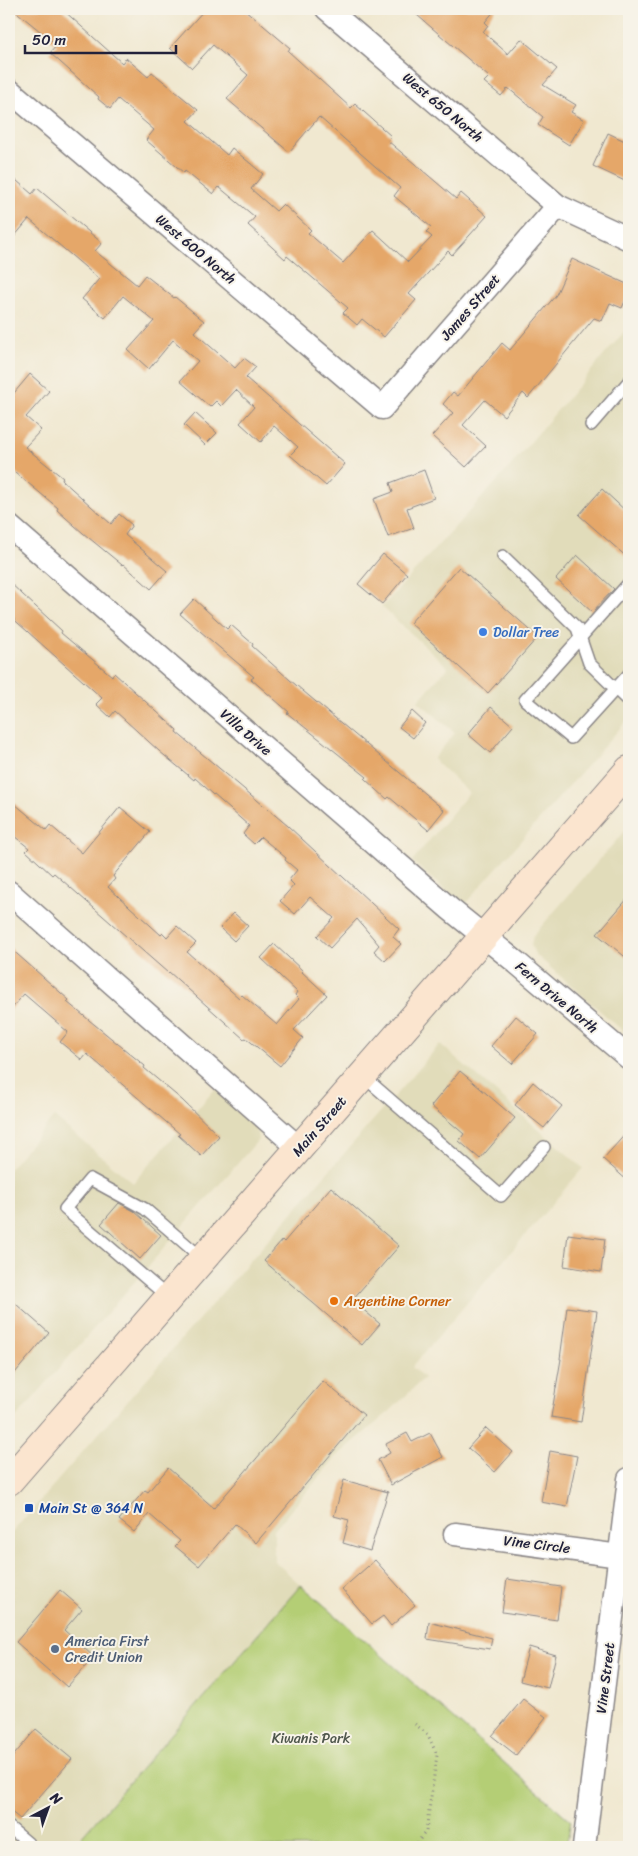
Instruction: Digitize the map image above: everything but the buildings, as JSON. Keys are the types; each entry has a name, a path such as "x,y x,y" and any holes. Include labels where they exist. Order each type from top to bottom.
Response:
{"main road":[{"name":"Main Street","path":"9,1481 629,770"}],"street":[{"name":"West 650 North","path":"327,9 558,206 629,239"},
{"name":"West 600 North","path":"9,90 382,408"},
{"name":"James Street","path":"382,408 558,206"},
{"name":"Villa Drive","path":"9,526 450,909 485,937"},
{"path":"9,892 299,1148"},
{"name":"Fern Drive North","path":"485,937 629,1058"},
{"name":"Vine Street","path":"584,1847 629,1479"},
{"name":"Vine Circle","path":"455,1534 620,1556"}],"lane":[{"path":"591,426 629,381"},
{"path":"503,556 577,628 589,663 629,702"},
{"path":"629,583 525,700 570,738 629,674"},
{"path":"363,1076 501,1196 544,1147"},
{"path":"169,1298 65,1209 90,1178 145,1209 203,1259"},
{"path":"9,1827 28,1843"}],"path":[{"path":"414,1847 426,1831 437,1755 428,1736 415,1724"}],"shaded area":[{"path":"629,326 629,718 463,906 412,861 469,793 433,759 455,733 418,701 448,667 382,607 507,470"},
{"path":"629,826 629,1036 535,954 531,945 533,936"},
{"path":"440,1044 583,1168 412,1367 424,1378 390,1411 337,1456 274,1530 274,1561 301,1585 73,1847 9,1847 9,1536"},
{"path":"216,1088 256,1123 258,1140 9,1426 9,1169 54,1117 133,1183"}],"green space":[{"name":"Kiwanis Park","path":"301,1585 571,1821 566,1847 73,1847"}],"place":[{"name":"Dollar Tree","path":"483,632"},
{"name":"Argentine Corner","path":"334,1301"},
{"name":"Main St @ 364 N","path":"29,1508"},
{"name":"America First Credit Union","path":"55,1649"}]}
